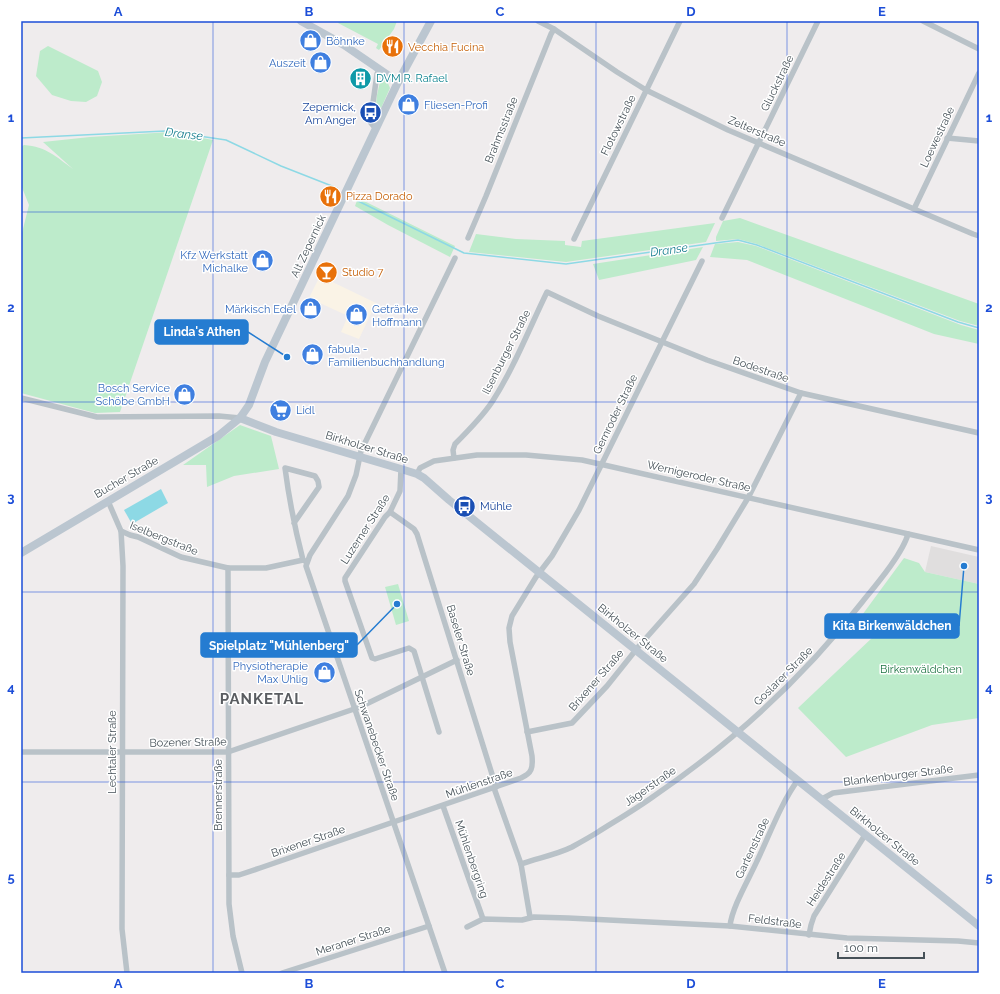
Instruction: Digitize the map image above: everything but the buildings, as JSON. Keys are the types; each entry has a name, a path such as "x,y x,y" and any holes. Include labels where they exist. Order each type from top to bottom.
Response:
{"street":[{"path":"301,21 340,43 398,82"},
{"name":"Alt Zepernick","path":"240,418 249,405 265,362 398,82 431,21"},
{"name":"Zelterstraße","path":"538,21 554,29 646,90 728,130 979,236"},
{"name":"Flotowstraße","path":"574,239 680,21"},
{"name":"Gluckstraße","path":"722,218 818,21"},
{"path":"923,21 979,49"},
{"name":"Brahmsstraße","path":"468,238 554,29"},
{"path":"376,129 371,123 370,117 377,74 380,70"},
{"name":"Loewestraße","path":"914,209 979,73"},
{"path":"947,138 979,141"},
{"path":"305,561 348,496 356,475 359,457 455,258"},
{"name":"Gernroder Straße","path":"540,573 569,528 702,260"},
{"name":"Bodestraße","path":"547,292 728,369 801,393 979,433"},
{"name":"Ilsenburger Straße","path":"454,458 455,444 489,406 501,387 521,349 547,292"},
{"name":"Brixener Straße","path":"527,732 572,723 607,686 635,650 694,584 748,498 801,393"},
{"path":"21,398 97,417 219,416 240,418"},
{"name":"Birkholzer Straße","path":"240,418 276,432 401,469 424,478 635,650 979,926"},
{"name":"Bucher Straße","path":"21,553 218,436 240,418"},
{"name":"Wernigeroder Straße","path":"417,474 420,468 425,464 440,460 493,454 576,459 979,550"},
{"name":"Schwanebecker Straße","path":"294,523 319,487 315,476 285,468 294,523 307,570 445,973"},
{"name":"Luzerner Straße","path":"401,469 400,491 390,512 385,517 345,578 345,582 372,658 375,659 409,648 412,649 417,658 423,676 439,732"},
{"name":"Iselbergstraße","path":"108,501 121,531 130,535 138,536 180,557 228,568 266,568 305,561"},
{"name":"Baseler Straße","path":"390,512 414,529 417,534 495,787"},
{"name":"Lechtaler Straße","path":"121,531 123,566 122,929 127,973"},
{"name":"Goslarer Straße","path":"738,732 805,670 833,638 885,572 907,539 908,534"},
{"name":"Brennerstraße","path":"228,568 229,904 231,927 242,973"},
{"name":"Mühlenstraße","path":"394,823 529,775 532,770 532,756 510,642 509,628 512,616 540,573"},
{"name":"Bozener Straße","path":"21,752 228,752 355,709 456,660"},
{"name":"Jägerstraße","path":"521,864 570,848 623,817 659,793 738,732"},
{"name":"Blankenburger Straße","path":"822,799 833,793 979,775"},
{"name":"Gartenstraße","path":"730,926 731,918 749,879 782,809 798,780"},
{"path":"466,927 483,919 522,920 530,917 521,864 495,787"},
{"name":"Mühlenbergring","path":"443,806 483,919"},
{"name":"Brixener Straße","path":"229,875 239,875 394,823"},
{"name":"Heidestraße","path":"809,935 814,916 865,835"},
{"name":"Feldstraße","path":"530,917 730,926 847,938 958,941 979,943"},
{"name":"Meraner Straße","path":"282,973 429,926"}],"shaded area":[{"path":"320,276 376,303 359,339 341,332 348,316 309,298"},
{"path":"931,546 979,557 979,584 925,572"}],"green space":[{"path":"339,21 397,21 394,29 379,50 376,48 378,44 338,23"},
{"path":"48,46 98,71 102,82 97,96 86,102 71,101 52,95 36,76 40,51"},
{"path":"381,77 387,81 390,88 374,122 377,95"},
{"path":"171,132 213,140 120,412 95,413 21,393 21,237 29,205 21,185 21,147 24,145 32,146 45,150 56,156 73,169 43,142 90,137"},
{"path":"358,198 455,246 450,257 355,206"},
{"path":"740,218 979,304 979,326 960,321 757,244 738,239 716,241 716,237 723,221"},
{"path":"715,223 706,242 566,262 469,252 476,234 516,239 565,241 565,245 581,247 582,241"},
{"path":"738,242 756,246 961,325 979,330 979,344 934,334 747,260 710,257 715,244"},
{"path":"703,247 696,260 599,280 593,264"},
{"path":"240,425 271,436 279,469 234,476 207,487 206,465 183,465"},
{"name":"Birkenwäldchen","path":"904,558 919,563 925,572 979,584 979,718 932,725 846,757 798,708 873,637 857,622"},
{"path":"398,584 409,621 396,625 385,587"}],"water":[{"path":"161,489 168,503 132,524 124,510"}],"waterway":[{"name":"Dranse","path":"21,138 165,131 226,140 281,166 337,188"},
{"name":"Dranse","path":"356,200 464,253 566,264 738,240 757,245 958,322 979,328"}],"place":[{"name":"Böhnke","path":"311,41"},
{"name":"Vecchia Fucina","path":"393,47"},
{"name":"Auszeit","path":"321,63"},
{"name":"DVM R. Rafael","path":"361,78"},
{"name":"Fliesen-Profi","path":"408,105"},
{"name":"Zepernick, Am Anger","path":"371,113"},
{"name":"Pizza Dorado","path":"331,196"},
{"name":"Kfz Werkstatt Michalke","path":"263,261"},
{"name":"Studio 7","path":"326,272"},
{"name":"Märkisch Edel","path":"311,309"},
{"name":"Getränke Hoffmann","path":"357,315"},
{"name":"fabula - Familienbuchhandlung","path":"313,355"},
{"name":"Linda's Athen","path":"287,357"},
{"name":"Bosch Service Schöbe GmbH","path":"185,394"},
{"name":"Lidl","path":"281,410"},
{"name":"Mühle","path":"464,506"},
{"name":"Kita Birkenwäldchen","path":"964,566"},
{"name":"Spielplatz \"Mühlenberg\"","path":"397,604"},
{"name":"Physiotherapie Max Uhlig","path":"324,672"}],"district":[{"name":"PANKETAL","path":"262,699"}]}
